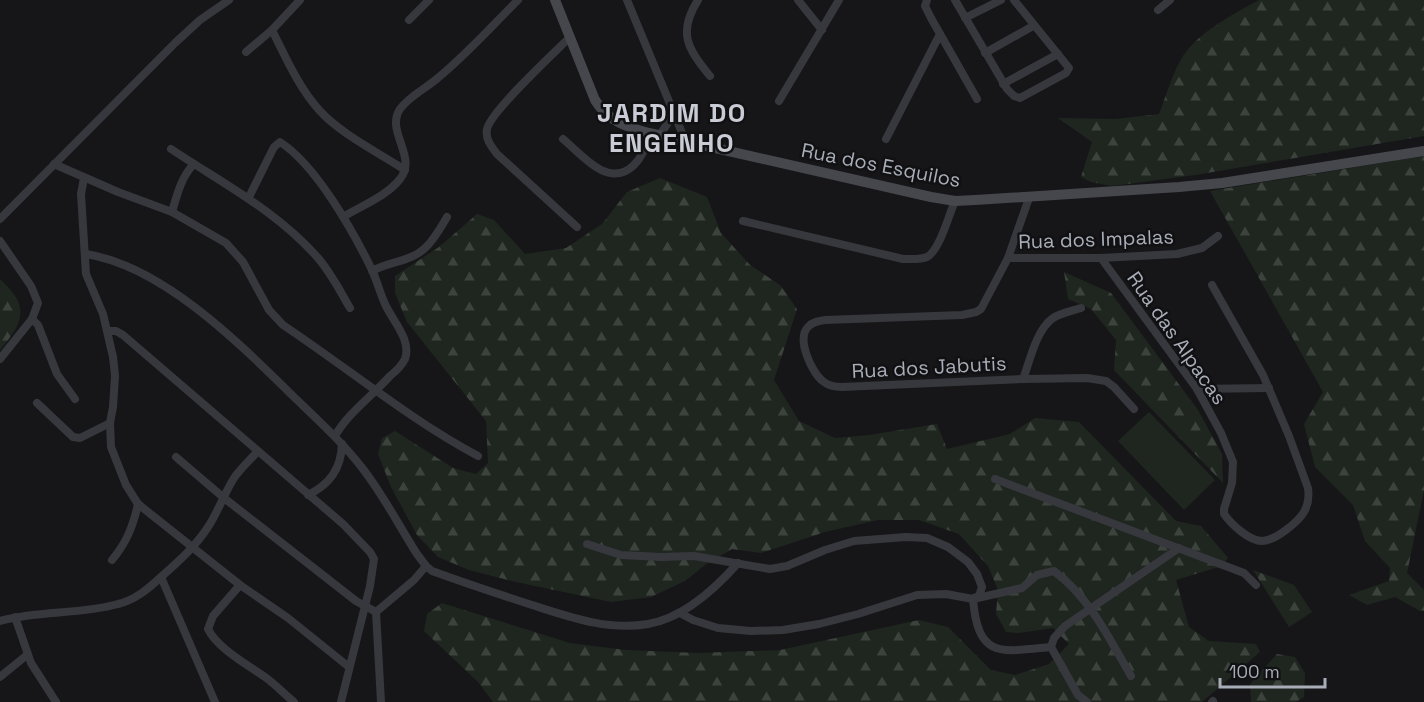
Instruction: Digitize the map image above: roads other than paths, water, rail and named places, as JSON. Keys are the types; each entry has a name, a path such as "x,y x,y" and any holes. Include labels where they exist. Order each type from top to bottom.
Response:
{"street":[{"path":"0,219 175,43 200,20 229,0"},
{"path":"246,52 272,30 300,0"},
{"path":"409,20 429,0"},
{"path":"343,217 389,190 401,178 405,170 405,153 398,135 396,117 400,108 440,77 518,0"},
{"name":"Rua dos Esquilos","path":"555,0 589,88 602,111 617,123 655,134 896,190 955,201 1029,198 1222,183 1424,152"},
{"path":"627,0 685,140"},
{"path":"698,0 688,22 686,33 694,56 710,76"},
{"path":"798,0 822,30"},
{"path":"779,101 839,0"},
{"path":"927,0 926,6 940,34 977,99"},
{"path":"955,0 1009,93 1017,98 1023,98 1068,71 1067,64 1014,0"},
{"path":"965,18 1001,0"},
{"path":"1158,10 1170,0"},
{"path":"985,53 1034,26"},
{"path":"272,30 298,79 321,112 356,139 405,170"},
{"path":"886,139 940,34"},
{"path":"570,37 497,111 488,128 487,136 497,154 577,227"},
{"path":"1003,84 1058,54"},
{"path":"563,140 595,166 616,174 640,161 655,134 669,121 671,110"},
{"path":"249,197 268,158 280,142 301,159 343,217 372,271 393,321 401,332 406,347 405,359 334,436"},
{"path":"171,149 249,197 276,219 318,258 333,278 350,308"},
{"path":"54,164 172,212 226,243 243,262 269,310 283,325 441,436 478,456"},
{"path":"172,212 179,190 194,164"},
{"path":"84,178 81,194 86,274 108,331 115,376 110,423 111,447 126,485 138,504 240,585 288,618 348,668"},
{"name":"Rua dos Jabutis","path":"1029,198 1008,258 984,305 976,312 962,315 825,320 809,325 804,336 810,366 823,382 834,387 1023,379 1100,379 1114,387 1134,409"},
{"path":"743,221 903,258 918,259 929,256 935,249 955,201"},
{"path":"372,271 384,264 417,255 427,248 447,216"},
{"name":"Rua dos Impalas","path":"1008,258 1101,258 1176,254 1202,248 1218,236"},
{"path":"0,242 36,296 38,303 32,319 0,359"},
{"path":"86,254 104,257 133,269 186,300 260,363 342,444 369,477 426,566 432,571 582,621 622,626 650,624 680,612 710,591 738,563"},
{"name":"Rua das Alpacas","path":"1101,258 1197,389 1221,433 1233,462 1232,483 1224,514 1253,539 1263,541 1276,536 1292,524 1305,511 1308,499 1308,488 1302,469 1269,388"},
{"path":"1197,389 1269,388 1255,358 1212,285"},
{"path":"1023,379 1040,335 1048,322 1061,314 1081,308"},
{"path":"32,319 38,325 57,374 75,399"},
{"path":"108,331 116,331 123,335 343,524 370,552 374,559 370,586 341,702"},
{"path":"37,403 73,437 80,438 110,423"},
{"path":"308,495 321,488 336,471 341,459 342,444"},
{"path":"0,621 40,613 66,613 120,604 142,594 194,547 210,525 243,466 258,451"},
{"path":"176,457 224,498 356,601 376,612"},
{"path":"995,478 1244,573 1256,585"},
{"path":"112,560 130,534 138,504"},
{"path":"587,544 621,555 694,556 770,569 787,566 854,541 906,537 927,538 948,547 968,562 978,574 981,587 979,596 973,599"},
{"path":"1087,702 1078,695 1051,647 1054,638 1065,626 1179,548"},
{"path":"376,612 414,580 426,566"},
{"path":"680,612 693,620 718,628 751,631 783,630 848,616 917,595 946,594 973,599 1022,588 1037,575 1054,571 1069,582 1091,608 1131,676"},
{"path":"161,577 214,702"},
{"path":"240,585 213,616 208,629 212,637 250,668 267,678 294,702"},
{"path":"973,599 977,629 984,641 996,648 1013,651 1051,647"},
{"path":"376,612 381,702"},
{"path":"15,617 27,655 51,700"},
{"path":"0,676 27,655"}],"district":[{"name":"JARDIM DO ENGENHO","path":"672,128"}]}
